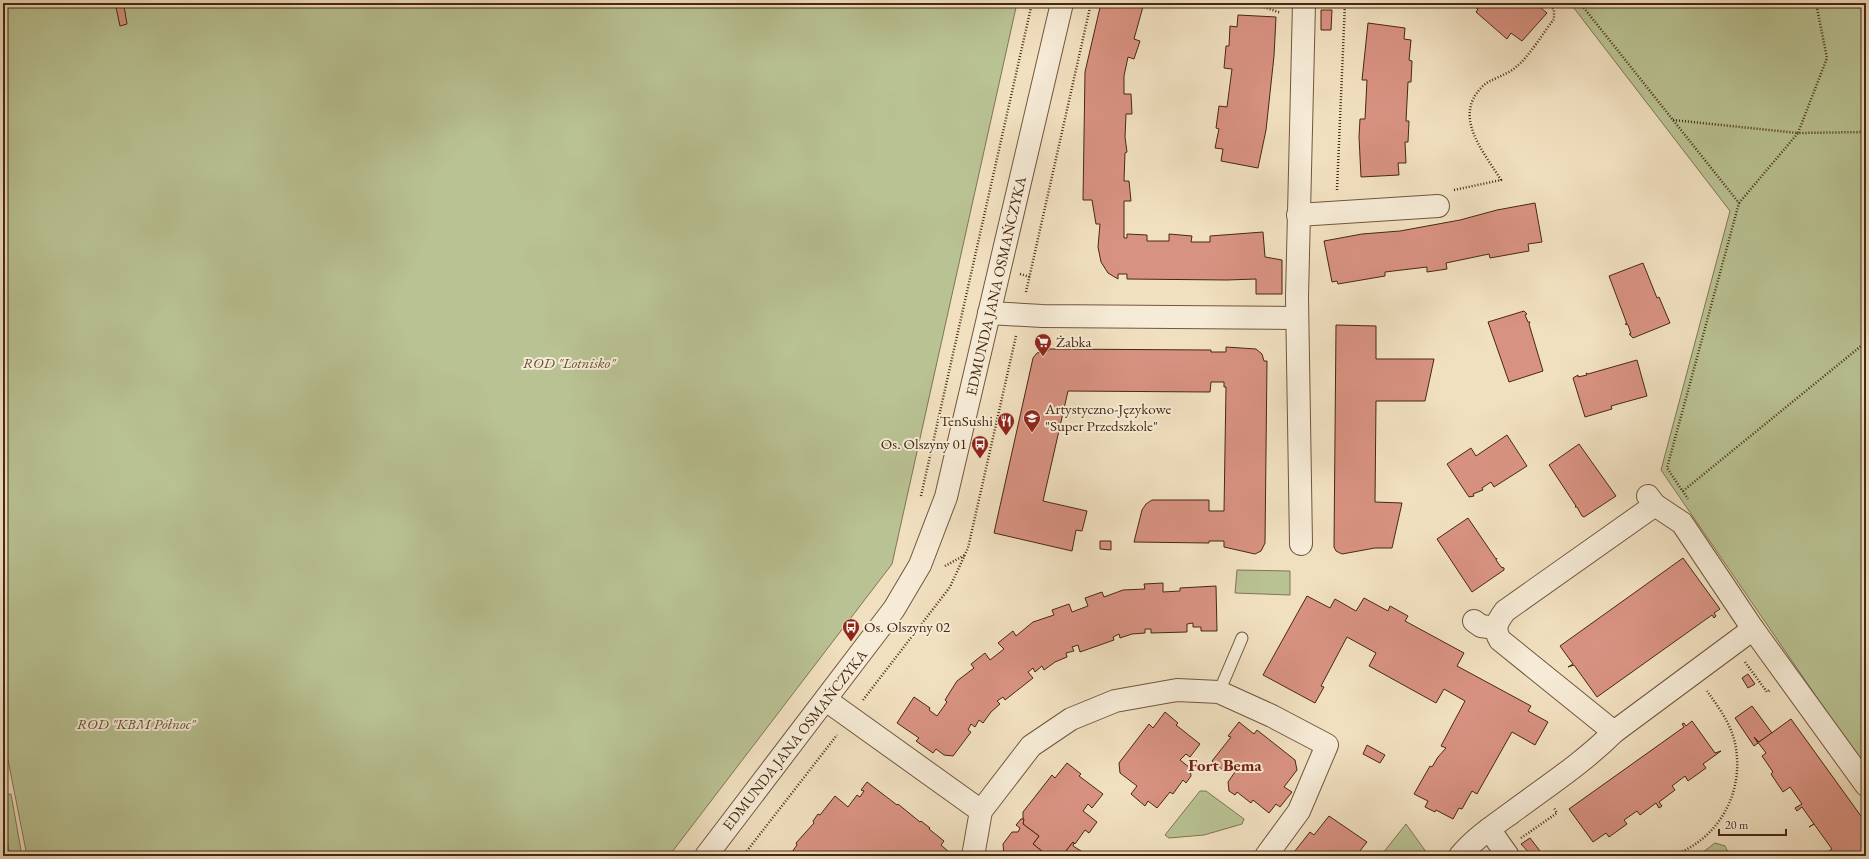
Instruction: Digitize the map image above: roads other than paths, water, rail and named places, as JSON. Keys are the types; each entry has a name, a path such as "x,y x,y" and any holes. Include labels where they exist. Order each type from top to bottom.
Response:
{"street":[{"name":"EDMUNDA JANA OSMAŃCZYKA","path":"706,856 894,609 920,565 946,497 1062,3"},
{"path":"1295,9 1300,544"},
{"path":"1298,215 1444,199"},
{"path":"989,313 1042,316 1297,318"},
{"path":"1614,732 1500,640 1496,632 1496,628 1497,623 1505,611 1651,501 1682,523 1753,629 1866,784"},
{"path":"1474,621 1481,626 1496,628"},
{"path":"1460,856 1470,845 1489,829 1597,750 1614,732 1753,629"},
{"path":"973,856 981,811 1031,746 1071,719 1115,701 1177,690 1219,692 1272,716 1326,745 1299,812 1266,856"},
{"path":"826,700 981,811"},
{"path":"1489,829 1508,856"}],"lane":[{"path":"1219,692 1242,638"}],"place":[{"name":"Żabka","path":"1043,357"},
{"name":"Artystyczno-Językowe \"Super Przedszkole\"","path":"1032,433"},
{"name":"TenSushi","path":"1006,436"},
{"name":"Os. Olszyny 01","path":"980,459"},
{"name":"Os. Olszyny 02","path":"851,642"}],"district":[{"name":"Fort Bema","path":"1225,765"}],"park label":[{"name":"ROD \"Lotnisko\"","path":"569,363"},
{"name":"ROD \"KBM Północ\"","path":"136,724"}]}
